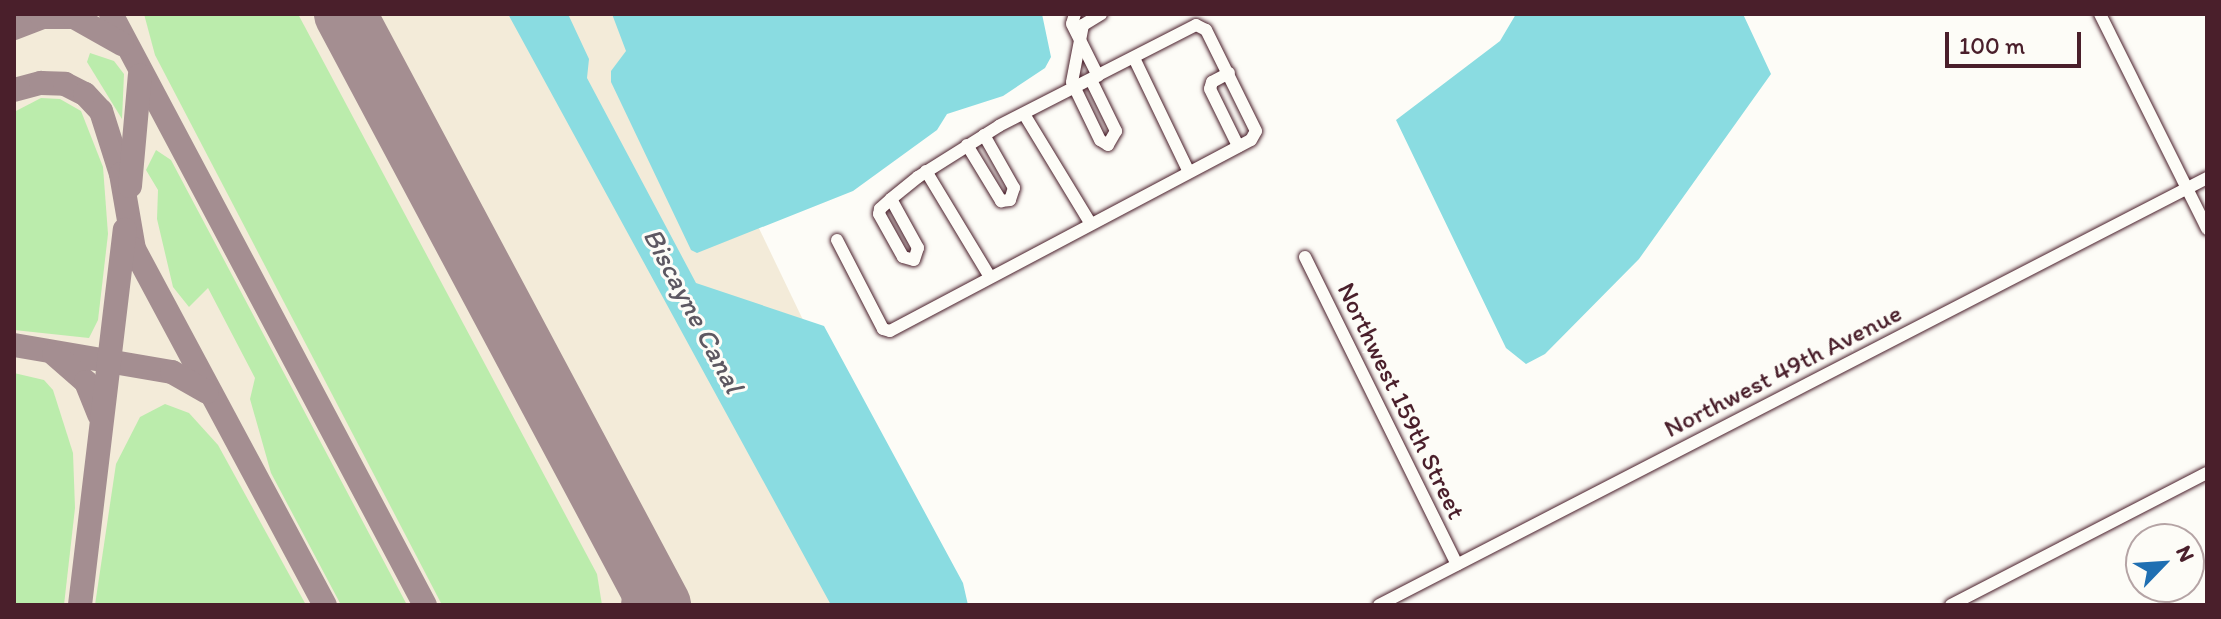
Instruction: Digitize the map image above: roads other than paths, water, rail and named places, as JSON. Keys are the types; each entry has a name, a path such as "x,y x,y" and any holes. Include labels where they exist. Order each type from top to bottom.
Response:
{"street":[{"path":"1075,14 1072,24 1082,46 1116,131 1108,145 1100,140 1074,89 1082,46 1083,25 1101,14"},
{"path":"2100,14 2207,229"},
{"path":"837,240 883,329 890,331 1089,221 1238,146 1256,131 1206,30 1196,25 984,135 926,171 891,199 879,214 903,257 914,260 918,248 891,199"},
{"path":"1134,58 1188,170"},
{"path":"1229,73 1212,82 1210,89 1238,146"},
{"path":"1024,114 1089,221"},
{"path":"967,145 1001,201 1010,200 1014,188 984,135"},
{"path":"926,171 990,277"},
{"name":"Northwest 49th Avenue","path":"1379,605 2207,178"},
{"name":"Northwest 159th Street","path":"1305,257 1457,564"},
{"path":"1951,605 2207,473"}],"water":[{"name":"Biscayne Canal","path":"508,14 568,14 589,59 587,78 696,283 824,326 963,583 968,605 831,605"},
{"path":"612,14 1042,14 1051,57 1045,68 1003,96 947,114 937,130 853,191 697,253 691,250 611,82 611,71 626,51"},
{"path":"1516,14 1743,14 1771,74 1639,259 1545,354 1526,364 1506,348 1396,120 1500,41"}]}
